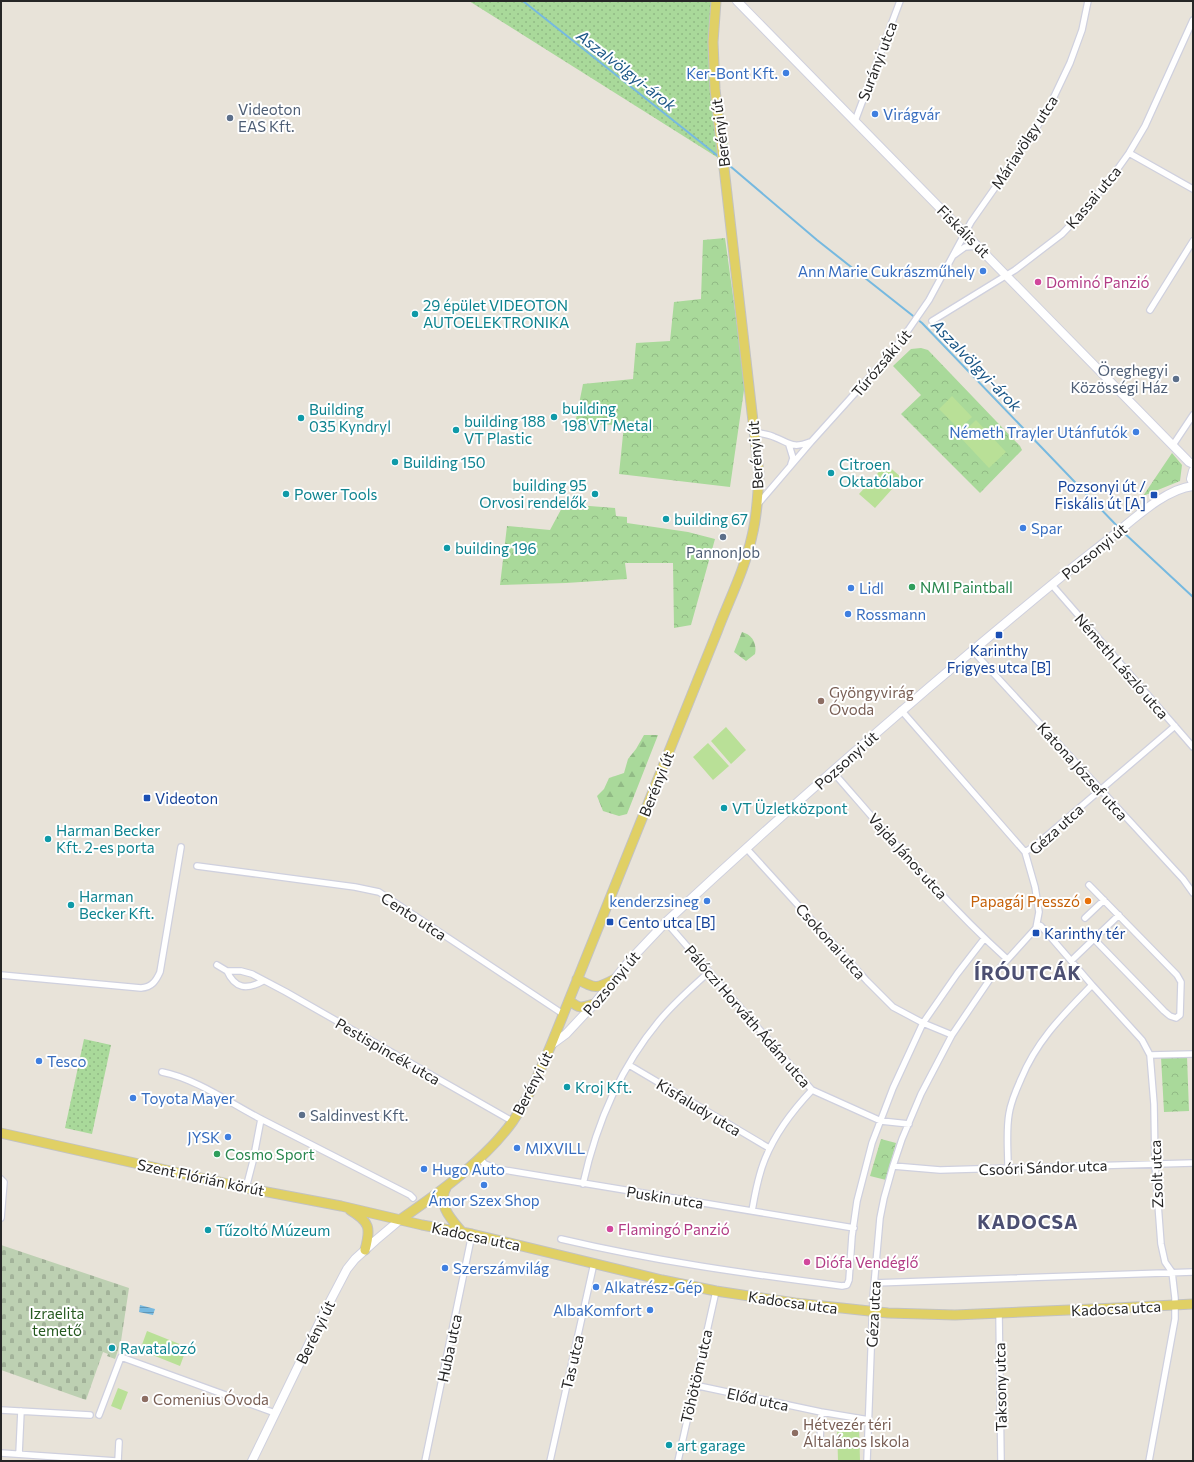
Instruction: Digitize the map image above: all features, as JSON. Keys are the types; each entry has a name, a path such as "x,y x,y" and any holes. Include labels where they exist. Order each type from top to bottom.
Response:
{"main road":[{"name":"Berényi út","path":"401,1219 447,1185 494,1144 512,1121 528,1096 551,1045 739,575 752,536 757,504 759,474 716,97 713,61 716,1"},
{"path":"577,979 591,987 598,987 615,979"},
{"path":"569,1000 576,1006 583,1008 594,1004"},
{"name":"Szent Flórián körút","path":"1,1133 246,1188 401,1219"},
{"path":"447,1185 443,1195 444,1207 449,1217 462,1232"},
{"path":"341,1206 358,1215 367,1224 369,1232 365,1250"},
{"name":"Kadocsa utca","path":"401,1219 422,1225 472,1234 662,1280 716,1291 795,1303 872,1312 956,1315 1193,1304"}],"street":[{"name":"Fiskális út","path":"737,1 1173,445 1192,474"},
{"name":"Surányi utca","path":"855,121 900,1"},
{"name":"Máriavölgy utca","path":"965,232 1034,132 1051,103 1070,63 1079,37 1088,1"},
{"name":"Kassai utca","path":"932,320 1007,275 1050,244 1072,225 1110,180 1129,153 1152,113 1193,20"},
{"path":"1129,153 1193,189"},
{"name":"Túrózsáki út","path":"757,504 810,442 874,373 914,324 933,294 965,232"},
{"path":"1150,310 1193,241"},
{"path":"953,256 965,247 978,246"},
{"path":"1173,445 1193,415"},
{"path":"755,432 772,436 789,445 804,445 810,442"},
{"path":"789,445 793,458 791,465"},
{"name":"Pozsonyi út","path":"551,1045 566,1034 594,1004 631,959 666,922 901,710 1124,526 1160,500 1184,487 1192,474"},
{"name":"Németh László utca","path":"1052,585 1193,747"},
{"name":"Katona József utca","path":"972,650 1183,879 1193,892"},
{"path":"901,710 1025,852"},
{"name":"Géza utca","path":"867,1461 872,1312 880,1218 884,1198 902,1139 928,1081 952,1035 979,994 1038,924 1038,902 1025,852 1036,845 1175,726"},
{"name":"Vajda János utca","path":"832,772 919,871 984,939"},
{"path":"1,975 135,988 148,987 153,984 160,972 181,847"},
{"name":"Csokonai utca","path":"747,849 879,993 894,1007 923,1023"},
{"name":"Cento utca","path":"197,866 355,887 379,892 563,1014"},
{"path":"1089,885 1177,975 1181,982 1180,1015 1176,1018 1170,1016 1164,1011 1094,939"},
{"path":"1085,918 1104,900"},
{"path":"1072,960 1119,915"},
{"name":"Pálóczi Horváth Ádám utca","path":"666,922 812,1090 881,1121"},
{"name":"Zsolt utca","path":"1038,924 1072,960 1092,985 1142,1040 1150,1055 1154,1104 1155,1164 1161,1244 1165,1262 1172,1272 1175,1319 1149,1461"},
{"path":"984,939 1007,959"},
{"name":"Géza utca","path":"847,1285 849,1280 857,1202 872,1143 893,1088 923,1023 957,974 984,939"},
{"name":"Pestispincék utca","path":"217,965 228,971 241,971 252,974 512,1121"},
{"name":"Pestispincék utca","path":"228,971 231,978 236,983 243,986 250,987 263,981"},
{"path":"583,1184 590,1154 600,1124 613,1094 629,1065 648,1035 660,1020 709,972"},
{"path":"1008,1168 1009,1114 1015,1091 1026,1066 1033,1053 1050,1030 1092,985"},
{"path":"923,1023 952,1035"},
{"path":"1150,1055 1193,1054"},
{"name":"Kisfaludy utca","path":"629,1065 769,1148"},
{"path":"162,1072 173,1074 193,1083 410,1195 412,1198"},
{"path":"752,1211 759,1175 769,1148 788,1119 812,1090"},
{"path":"246,1188 261,1119"},
{"path":"881,1121 909,1124"},
{"name":"Puskin utca","path":"479,1158 485,1164 498,1169 854,1228"},
{"name":"Csoóri Sándor utca","path":"893,1166 940,1170 1193,1163"},
{"path":"1,1218 3,1180"},
{"name":"Berényi út","path":"252,1461 341,1280 355,1259 401,1219"},
{"name":"Huba utca","path":"425,1461 472,1234"},
{"name":"Kadocsa utca","path":"562,1239 665,1261 842,1286 847,1285"},
{"name":"Tas utca","path":"550,1461 594,1263"},
{"path":"874,1283 1193,1272"},
{"name":"Töhötöm utca","path":"678,1461 716,1291"},
{"name":"Taksony utca","path":"999,1313 1001,1461"},
{"path":"99,1415 121,1358 275,1413"},
{"name":"Előd utca","path":"694,1385 821,1412 869,1420"},
{"path":"1,1410 90,1415"},
{"path":"19,1454 22,1411"},
{"path":"820,1444 821,1412"},
{"path":"1,1453 117,1461 119,1442"}],"green space":[{"path":"469,1 714,1 713,44 731,166"},
{"path":"725,238 745,383 730,487 619,474 624,425 575,424 583,384 633,379 636,343 670,341 674,302 701,299 703,240"},
{"path":"921,348 928,350 1020,446 1022,450 980,493 901,414 921,395 893,366 911,349"},
{"path":"952,396 972,417 959,429 939,409"},
{"path":"976,420 1006,452 989,468 959,436"},
{"path":"1172,453 1182,465 1180,481 1143,496"},
{"path":"886,464 902,478 875,508 859,494"},
{"path":"564,504 615,508 616,516 627,517 627,523 688,532 715,539 691,625 674,628 673,563 625,563 627,579 500,585 507,526 550,530"},
{"path":"742,632 749,635 755,643 755,654 746,661 734,652"},
{"path":"726,727 746,750 731,764 711,741"},
{"path":"644,735 658,735 627,814 619,816 603,811 597,796 604,789 609,778 624,773 628,759"},
{"path":"708,743 729,766 713,780 693,757"},
{"path":"84,1039 111,1045 92,1134 65,1128"},
{"path":"1187,1056 1189,1111 1164,1112 1161,1057"},
{"path":"881,1139 896,1143 886,1180 870,1176"},
{"name":"Izraelita temető","path":"1,1245 129,1288 121,1341 115,1359 107,1356 108,1354 103,1352 86,1400 1,1370"},
{"path":"147,1331 187,1347 180,1366 140,1350"},
{"path":"118,1388 128,1392 121,1410 111,1406"},
{"path":"837,1424 859,1424 860,1461 838,1461"}],"water":[{"path":"140,1305 155,1309 153,1315 139,1312"}],"waterway":[{"name":"Aszalvölgyi-árok","path":"523,1 718,156"},
{"name":"Aszalvölgyi-árok","path":"730,166 817,240 922,323 1119,528"},
{"name":"Aszalvölgyi-árok","path":"1122,531 1193,597"}],"place":[{"name":"Ker-Bont Kft.","path":"786,73"},
{"name":"Virágvár","path":"875,114"},
{"name":"Videoton EAS Kft.","path":"230,118"},
{"name":"Ann Marie Cukrászműhely","path":"983,271"},
{"name":"Dominó Panzió","path":"1038,282"},
{"name":"29 épület VIDEOTON AUTOELEKTRONIKA","path":"415,314"},
{"name":"Öreghegyi Közösségi Ház","path":"1176,379"},
{"name":"building 198 VT Metal","path":"554,417"},
{"name":"Building 035 Kyndryl","path":"301,418"},
{"name":"building 188 VT Plastic","path":"456,430"},
{"name":"Németh Trayler Utánfutók","path":"1136,432"},
{"name":"Building 150","path":"395,462"},
{"name":"Citroen Oktatólabor","path":"831,473"},
{"name":"Power Tools","path":"286,494"},
{"name":"building 95 Orvosi rendelők","path":"595,494"},
{"name":"Pozsonyi út / Fiskális út [A]","path":"1154,495"},
{"name":"building 67","path":"666,519"},
{"name":"Spar","path":"1023,528"},
{"name":"PannonJob","path":"723,537"},
{"name":"building 196","path":"447,548"},
{"name":"NMI Paintball","path":"912,587"},
{"name":"Lidl","path":"851,588"},
{"name":"Rossmann","path":"848,614"},
{"name":"Karinthy Frigyes utca [B]","path":"999,635"},
{"name":"Gyöngyvirág Óvoda","path":"821,701"},
{"name":"Videoton","path":"147,798"},
{"name":"VT Üzletközpont","path":"724,808"},
{"name":"Harman Becker Kft. 2-es porta","path":"48,839"},
{"name":"kenderzsineg","path":"707,901"},
{"name":"Papagáj Presszó","path":"1088,901"},
{"name":"Harman Becker Kft.","path":"71,905"},
{"name":"Cento utca [B]","path":"610,922"},
{"name":"Karinthy tér","path":"1036,933"},
{"name":"Tesco","path":"39,1061"},
{"name":"Kroj Kft.","path":"567,1087"},
{"name":"Toyota Mayer","path":"133,1098"},
{"name":"Saldinvest Kft.","path":"302,1115"},
{"name":"JYSK","path":"228,1137"},
{"name":"MIXVILL","path":"517,1148"},
{"name":"Cosmo Sport","path":"217,1154"},
{"name":"Hugo Auto","path":"424,1169"},
{"name":"Ámor Szex Shop","path":"484,1185"},
{"name":"Flamingó Panzió","path":"610,1229"},
{"name":"Tűzoltó Múzeum","path":"208,1230"},
{"name":"Diófa Vendéglő","path":"807,1262"},
{"name":"Szerszámvilág","path":"445,1268"},
{"name":"Alkatrész-Gép","path":"596,1287"},
{"name":"AlbaKomfort","path":"650,1310"},
{"name":"Ravatalozó","path":"112,1348"},
{"name":"Comenius Óvoda","path":"145,1399"},
{"name":"Hétvezér téri Általános Iskola","path":"795,1433"},
{"name":"art garage","path":"669,1445"}],"district":[{"name":"ÍRÓUTCÁK","path":"1028,972"},
{"name":"KADOCSA","path":"1028,1221"}]}
